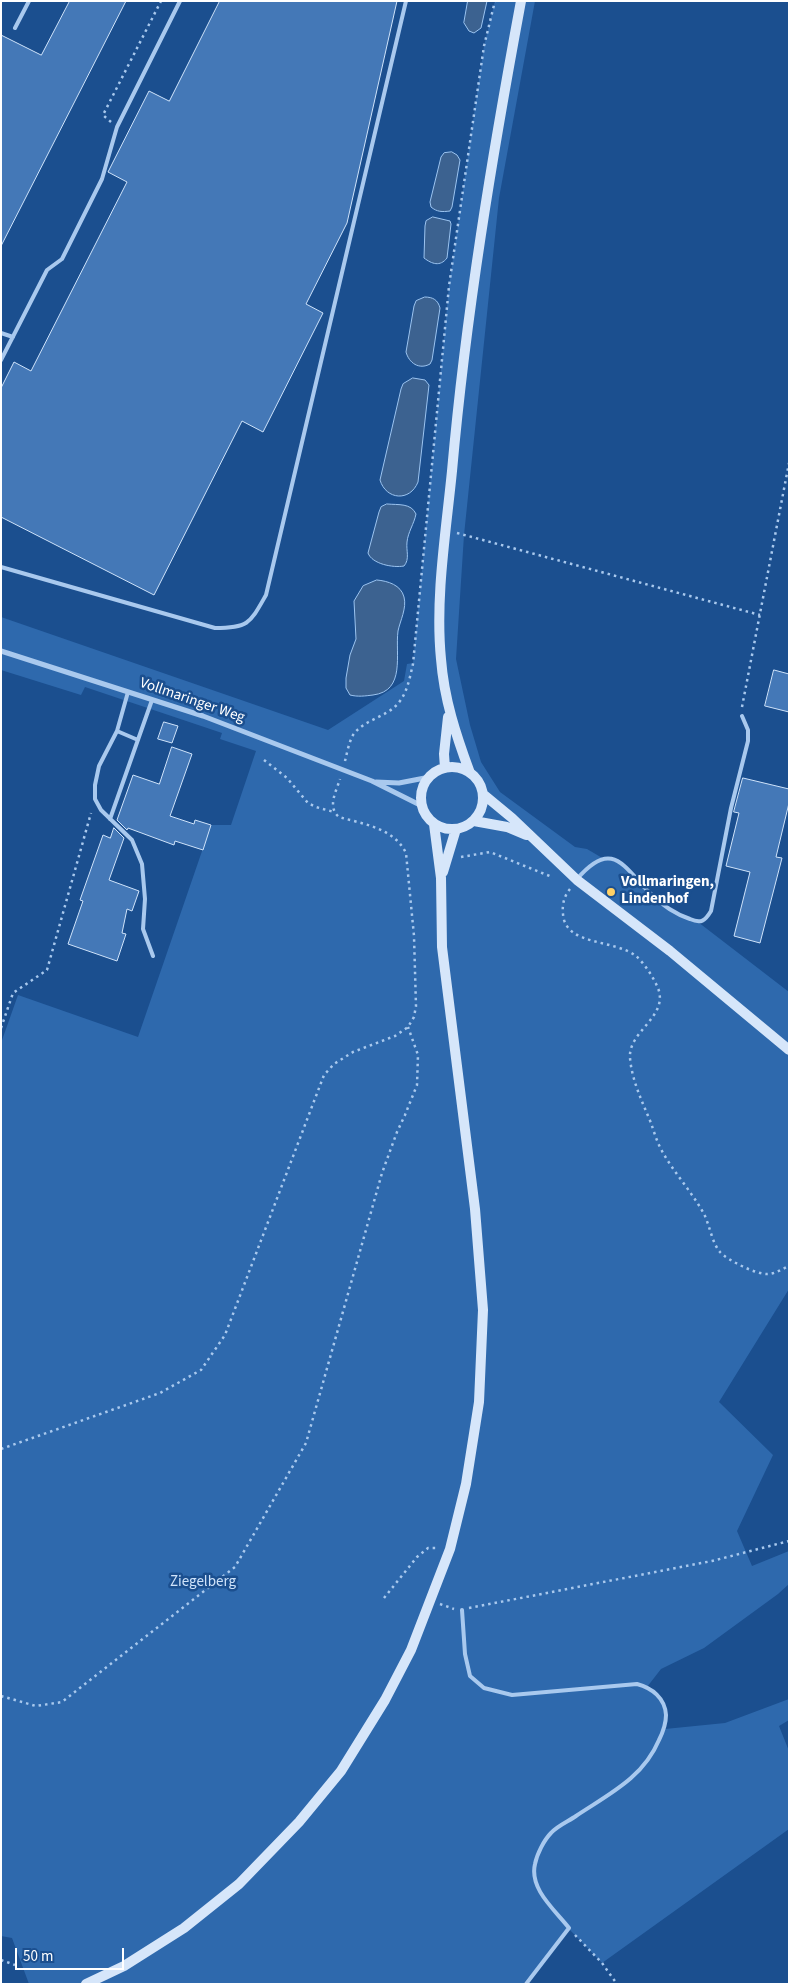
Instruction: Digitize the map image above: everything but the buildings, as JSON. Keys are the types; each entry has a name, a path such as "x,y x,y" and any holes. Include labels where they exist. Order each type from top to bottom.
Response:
{"street":[{"path":"470,773 448,711 441,659 440,612 458,400 475,266 521,1"},
{"name":"Vollmaringer Weg","path":"1,651 202,716 372,781 422,806"},
{"path":"445,768 444,754 448,711"},
{"path":"483,794 481,809 474,820 466,826 456,829 448,829 434,824 422,806 424,785 430,777 445,768 454,767 470,773 476,779 483,794 512,818 577,880 670,951 789,1050"},
{"name":"Vollmaringer Weg","path":"372,781 399,783 430,777"},
{"path":"474,820 530,836"},
{"path":"86,1984 124,1966 184,1928 239,1884 299,1822 341,1771 385,1700 411,1650 432,1601 450,1549 466,1484 479,1402 483,1310 474,1209 442,947 441,878 434,824"},
{"path":"441,878 456,829"}],"lane":[{"path":"15,28 29,1"},
{"path":"1,360 47,270 62,259 98,187 117,127 180,1"},
{"path":"1,566 215,628 236,628 252,618 266,595 406,1"},
{"path":"1,333 13,337"},
{"path":"128,692 117,731 99,766 95,786 95,799 101,810 132,840 142,864 146,899 143,929 153,956"},
{"path":"110,819 152,700"},
{"path":"577,880 594,862 614,859 623,863 651,894 669,909 698,922 707,918 711,911 731,808 748,740 748,730 742,716"},
{"path":"117,731 138,740"},
{"path":"462,1610 465,1654 470,1676 484,1688 512,1695 637,1684 647,1687 656,1693 665,1708 664,1730 656,1748 644,1766 631,1780 551,1833 540,1850 535,1864 535,1885 569,1928 526,1984"}],"path":[{"path":"117,127 103,115 161,1"},
{"path":"1,1448 160,1393 201,1370 225,1335 324,1075 334,1064 352,1052 395,1036 408,1027 414,1017 416,1006 414,936 406,853 402,844 395,837 383,831 339,817 334,812 332,805 354,735 362,726 382,716 400,701 408,683 413,664 449,286 484,46 495,1"},
{"path":"742,716 789,463"},
{"path":"446,530 760,615"},
{"path":"264,760 287,778 308,803 334,812"},
{"path":"1,1028 14,993 47,970 95,799"},
{"path":"460,857 490,852 552,877"},
{"path":"577,880 567,892 563,902 564,921 568,929 576,935 609,944 636,957 650,972 659,989 658,1004 654,1017 638,1035 630,1052 632,1074 661,1150 704,1214 719,1251 726,1258 760,1274 770,1274 789,1266"},
{"path":"1,1696 36,1706 62,1702 235,1567 306,1443 382,1173 417,1085 418,1055 408,1027"},
{"path":"432,1601 447,1608 462,1610 712,1561 789,1540"},
{"path":"384,1598 417,1557 428,1548 450,1549"},
{"path":"569,1928 602,1963 617,1984"},
{"path":"1,1960 15,1965"}],"green space":[{"name":"Ziegelberg","path":"495,1 535,1 499,198 464,535 456,659 470,725 481,762 500,792 575,847 587,849 604,859 623,863 651,894 669,909 698,922 789,992 789,1289 719,1402 773,1455 737,1531 752,1566 789,1551 789,1584 704,1648 661,1669 647,1687 661,1700 665,1715 665,1729 725,1723 789,1699 789,1720 779,1726 789,1751 789,1829 602,1963 569,1929 523,1984 29,1984 12,1938 1,1936 1,1043 18,995 138,1037 211,825 231,825 256,751 220,739 222,733 85,687 81,695 1,670 1,617 328,730 404,681 407,664 413,663 449,286 484,46"}],"shaded area":[{"path":"468,1 487,1 481,28 474,33 469,31 464,23"},
{"path":"452,152 460,160 452,207 450,211 435,210 431,207 430,202 441,157 444,153"},
{"path":"433,217 450,221 451,224 447,258 439,264 424,258 426,221"},
{"path":"425,297 435,300 440,308 432,360 426,366 418,366 409,359 406,352 414,306 416,301"},
{"path":"413,378 425,380 429,385 418,482 410,493 398,496 387,492 380,480 401,389 403,384"},
{"path":"387,504 408,506 416,514 408,538 407,558 404,566 383,564 374,560 368,553 379,512 381,507"},
{"path":"377,580 393,584 400,589 405,601 398,631 395,679 390,687 383,692 364,696 350,695 346,688 346,678 350,655 356,639 354,601 363,586"}],"place":[{"name":"Vollmaringen, Lindenhof","path":"611,892"}]}
